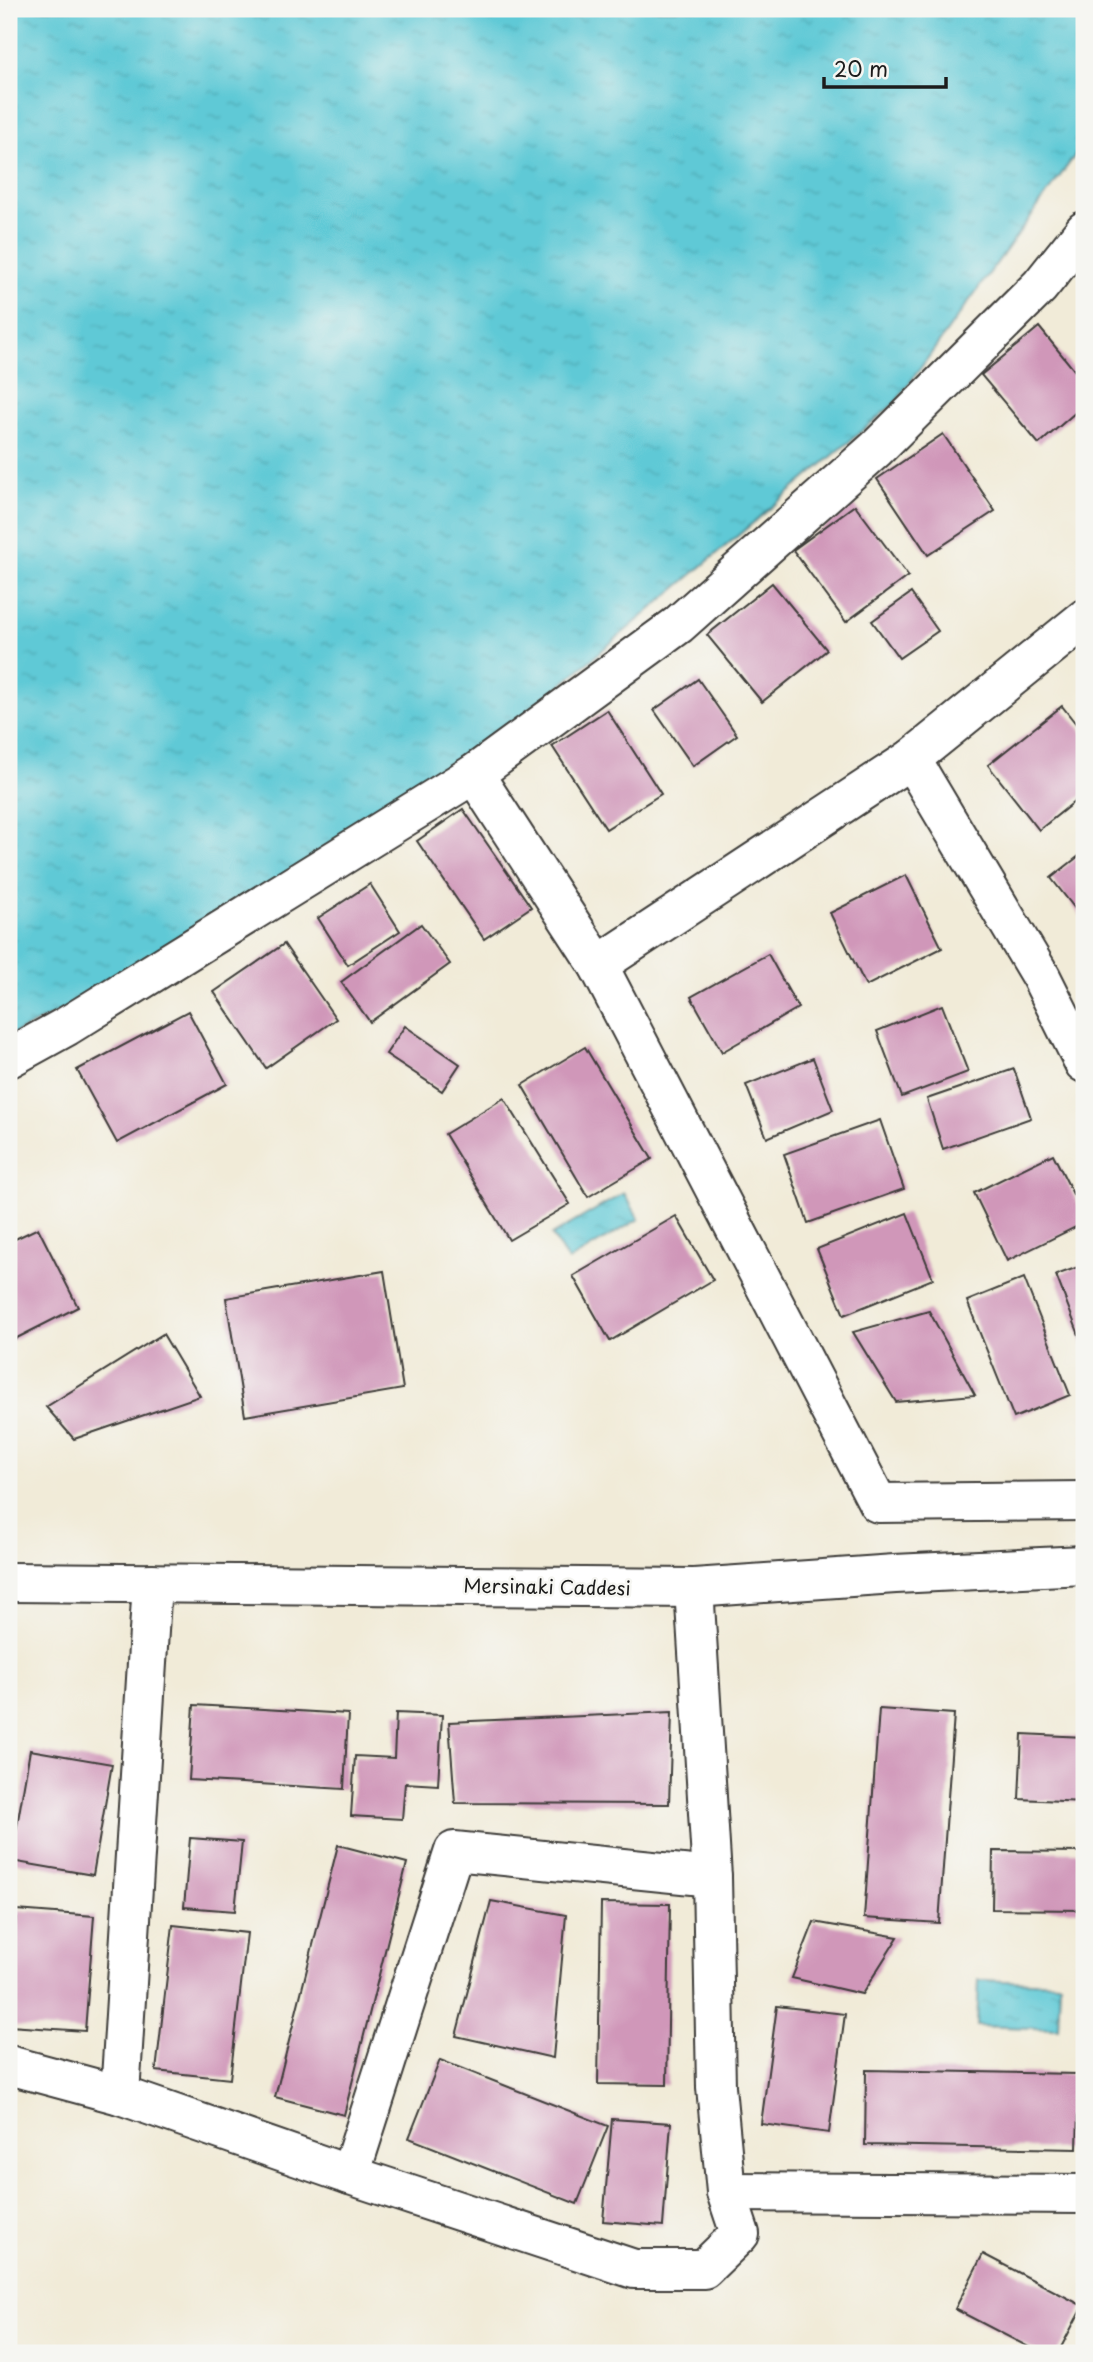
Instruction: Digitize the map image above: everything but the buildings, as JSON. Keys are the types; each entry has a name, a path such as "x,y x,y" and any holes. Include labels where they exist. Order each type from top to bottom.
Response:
{"street":[{"path":"9,1058 67,1026 474,774 678,625 876,449 1040,286 1084,231"},
{"path":"598,965 911,760 1084,619"},
{"path":"911,760 1041,977 1084,1063"},
{"path":"474,774 598,965 878,1503 1084,1501"},
{"name":"Mersinaki Caddesi","path":"9,1582 694,1588 895,1574 1084,1566"},
{"path":"120,2095 152,1583"},
{"path":"9,2065 120,2095 634,2269 704,2269 740,2234 726,2192 716,2087 712,1877 694,1588"},
{"path":"350,2175 454,1851 712,1877"},
{"path":"726,2192 1084,2193"}],"water":[{"path":"9,9 1084,9 1084,143 895,403 323,886 9,1036"},
{"path":"624,1193 639,1219 568,1261 552,1235"},
{"path":"979,1980 1060,1983 1058,2029 977,2026"}]}
